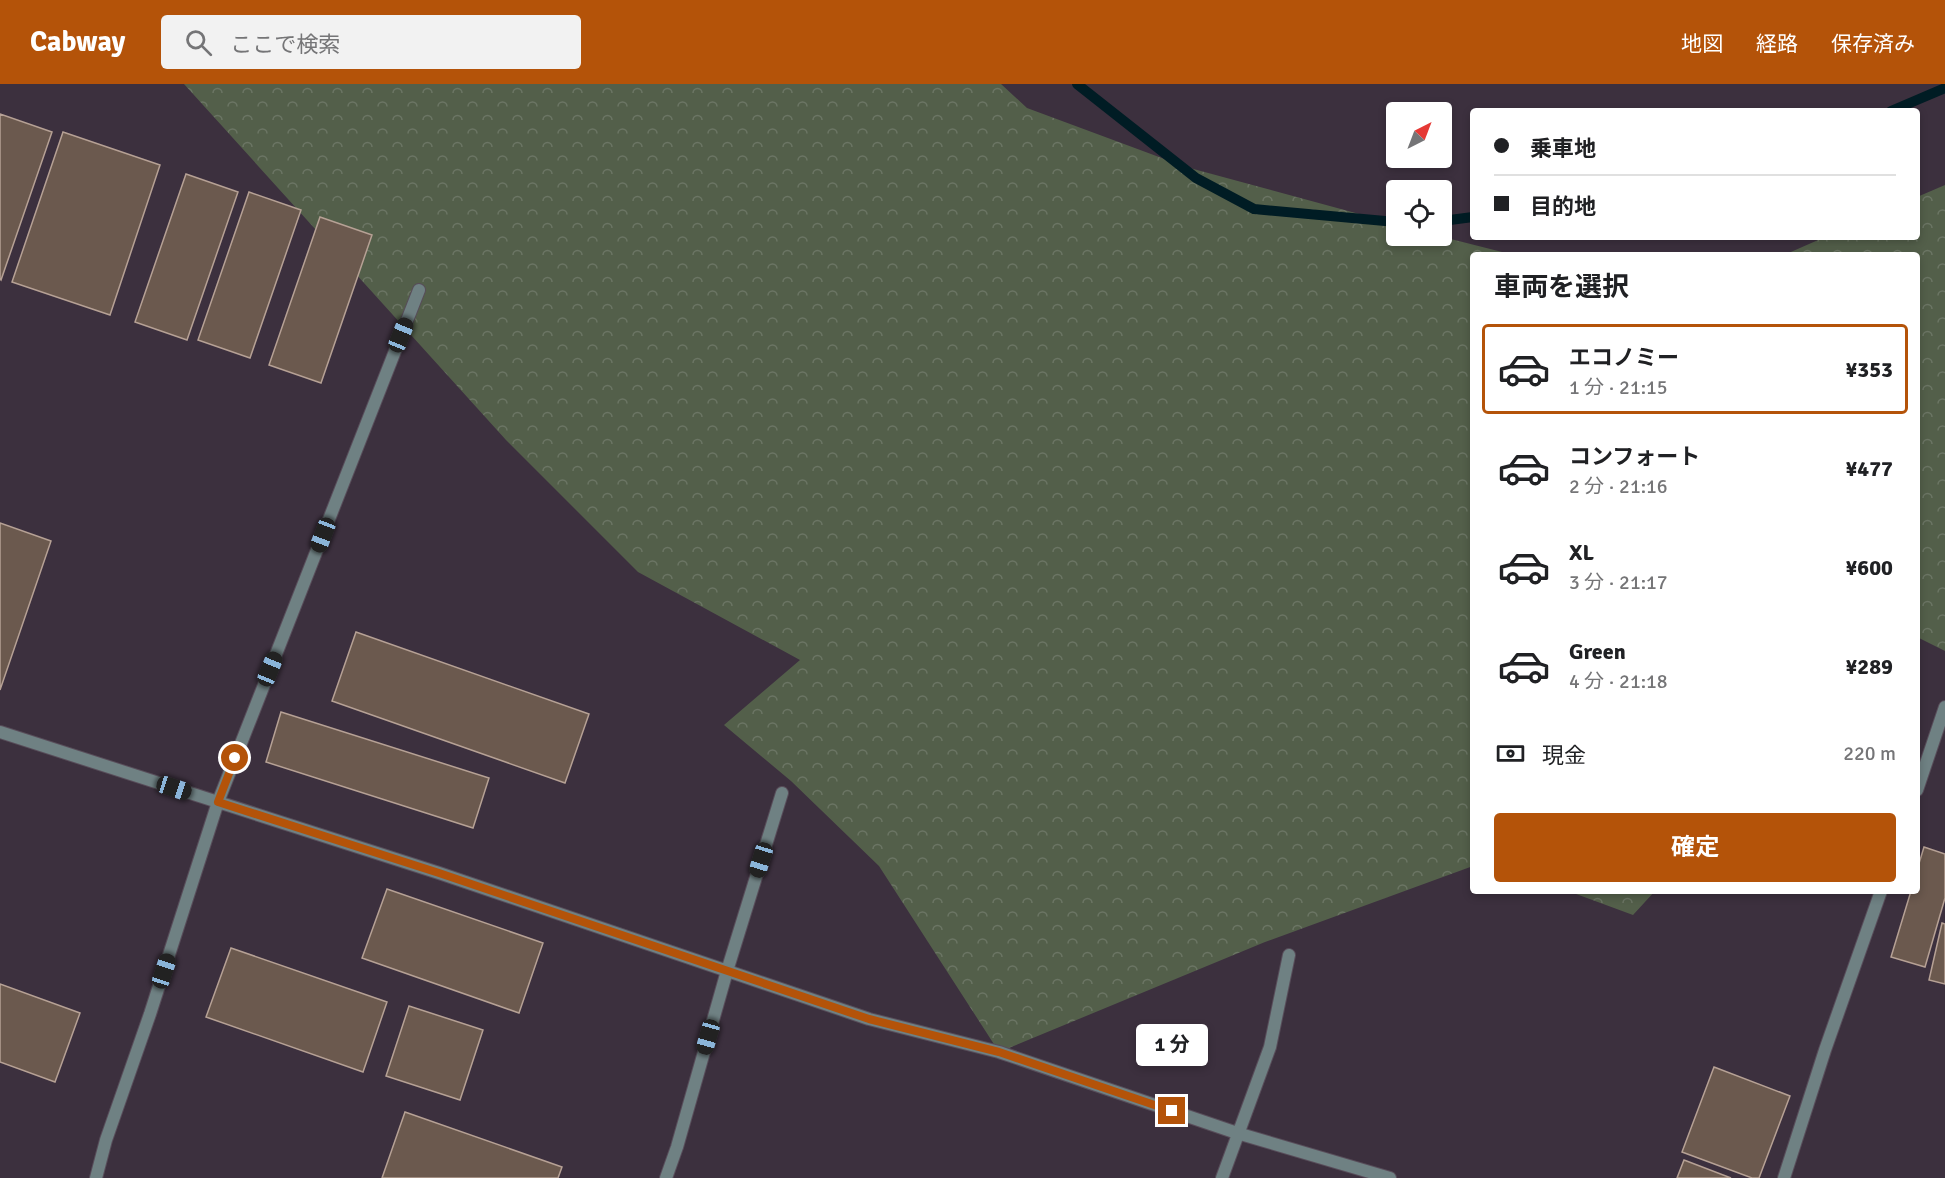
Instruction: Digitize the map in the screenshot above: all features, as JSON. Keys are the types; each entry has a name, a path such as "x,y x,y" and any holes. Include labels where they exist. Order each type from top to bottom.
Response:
{"street":[{"path":"96,1178 106,1140 150,1014 218,802 419,290"},
{"path":"1920,781 1945,706"},
{"path":"0,732 439,873 869,1019 999,1052 1237,1133 1390,1178"},
{"path":"666,1178 782,793"},
{"path":"1784,1178 1825,1050 1880,894"},
{"path":"1222,1178 1270,1047 1289,955"}],"green space":[{"path":"184,84 1001,84 1027,108 1186,167 1386,221 1386,246 1452,246 1452,239 1502,252 1470,252 1470,867 1265,942 999,1052 879,866 791,781 724,725 800,660 638,572 506,440"},
{"path":"1945,185 1945,651 1920,638 1920,252 1791,252 1818,240 1920,240 1920,196"},
{"path":"1576,894 1652,894 1633,915"}],"building":[{"path":"0,114 52,132 1,280 0,279"},
{"path":"63,132 160,165 110,315 12,282"},
{"path":"186,174 238,192 187,340 135,322"},
{"path":"249,192 301,210 250,358 198,340"},
{"path":"320,217 372,235 321,383 269,365"},
{"path":"0,523 51,541 0,690"},
{"path":"356,632 589,714 565,783 332,701"},
{"path":"281,712 489,778 473,828 266,762"},
{"path":"1924,847 1945,854 1945,898 1925,967 1891,957 1910,894 1920,894 1920,860"},
{"path":"387,889 543,943 519,1013 362,958"},
{"path":"1942,923 1945,924 1945,984 1929,980"},
{"path":"231,948 387,1002 363,1072 206,1017"},
{"path":"0,984 80,1013 55,1082 0,1062"},
{"path":"409,1006 483,1030 460,1100 386,1076"},
{"path":"1714,1067 1790,1096 1759,1178 1752,1178 1682,1152"},
{"path":"405,1112 562,1167 558,1178 382,1178"},
{"path":"1684,1160 1731,1178 1677,1178"}],"waterway":[{"path":"1077,84 1196,178 1254,209 1386,221"},
{"path":"1898,108 1945,88"},
{"path":"1452,220 1470,217"}],"route":[{"path":"235,758 218,802 439,873 869,1019 999,1052 1172,1111"}]}
